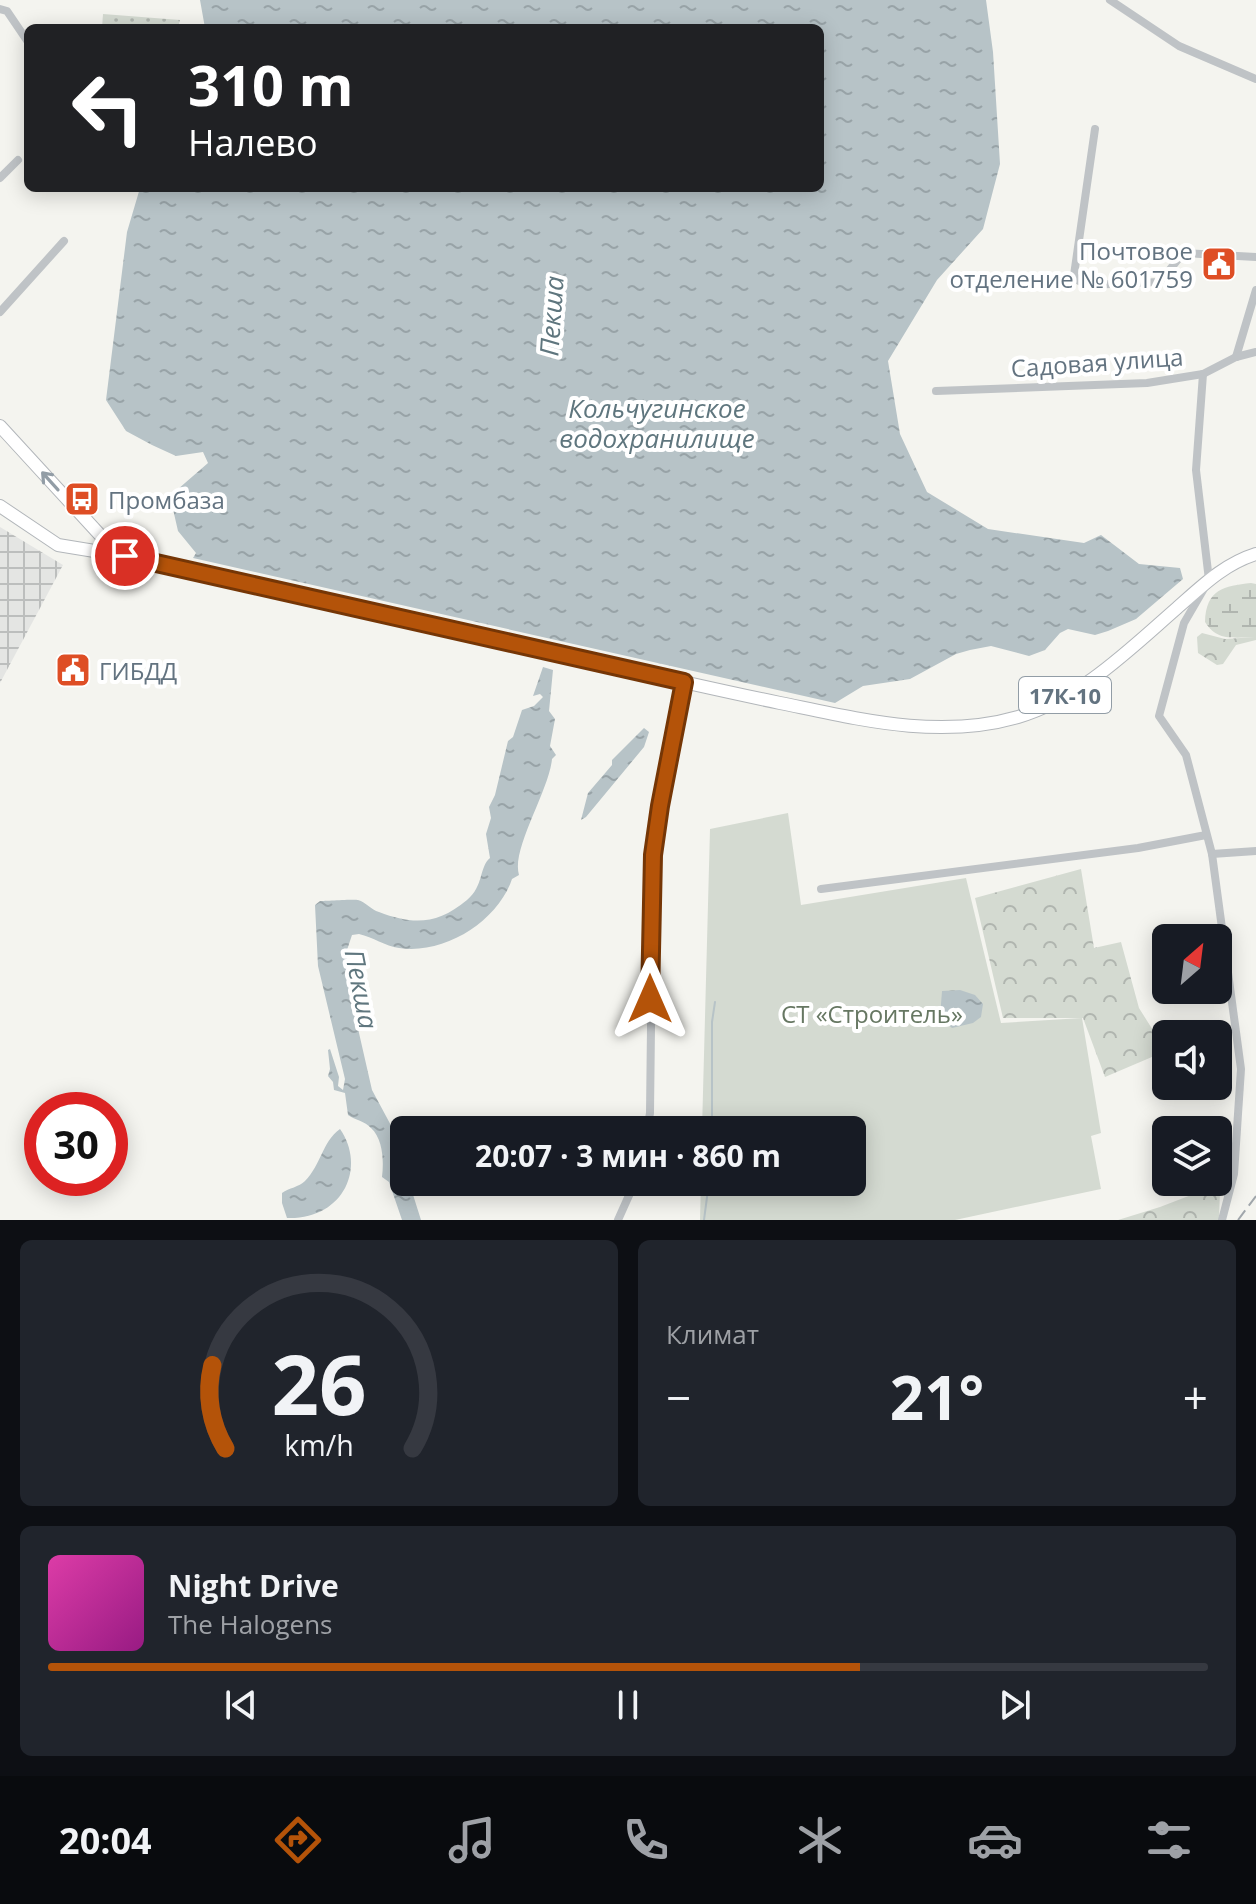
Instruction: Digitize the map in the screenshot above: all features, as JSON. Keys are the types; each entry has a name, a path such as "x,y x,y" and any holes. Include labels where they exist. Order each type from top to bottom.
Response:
{"main road":[{"path":"0,426 100,535 125,556"},
{"path":"0,506 58,545 125,556 684,682"},
{"name":"17К-10","path":"684,682 833,714 918,728 975,725 1018,717 1052,703 1104,670 1231,563 1256,554"}],"street":[{"path":"1110,0 1179,46 1256,79"},
{"path":"0,9 7,11 24,36"},
{"path":"1095,129 1074,275 1079,281 1087,285 1160,282 1183,253 1256,257"},
{"path":"0,178 18,160"},
{"path":"0,312 64,241"},
{"path":"1236,357 1256,290"},
{"name":"Садовая улица","path":"936,391 1147,383 1203,374 1236,357 1256,352"},
{"path":"1203,374 1196,470 1209,580 1184,623 1159,716 1186,755 1212,854 1241,1069 1234,1174 1222,1220"},
{"path":"649,1116 653,855 684,682"},
{"path":"821,889 1138,848 1206,835"},
{"path":"1212,854 1256,851"},
{"path":"618,1220 629,1196"}],"shaded area":[{"path":"0,527 63,565 0,683"}],"green space":[{"path":"103,14 180,20 179,24 102,24"},
{"path":"1256,584 1256,638 1221,636 1210,629 1205,622 1206,611 1213,596 1225,588"},
{"path":"1202,633 1225,639 1256,637 1256,640 1236,645 1223,664 1217,665 1198,653 1197,637"},
{"name":"СТ «Строитель»","path":"788,813 801,905 966,878 1001,1023 1082,1018 1101,1133 1091,1136 1101,1189 955,1220 700,1220 701,1196 866,1196 866,1116 702,1116 710,829"},
{"path":"1081,869 1094,948 1121,942 1139,1008 1152,1029 1152,1057 1105,1077 1083,1018 1003,1018 975,898"},
{"path":"1189,1196 1220,1196 1219,1220 1118,1220"}],"water":[{"name":"Кольчугинское водохранилище","path":"200,0 986,0 993,52 1000,164 983,229 937,280 888,361 900,434 927,492 988,529 1084,543 1101,535 1139,564 1180,568 1183,579 1136,619 1108,631 1095,635 1068,629 1060,633 1045,650 1029,656 991,646 970,650 956,654 910,679 863,686 835,703 193,558 196,553 178,531 170,496 208,463 203,452 176,456 152,445 126,431 106,400 127,232 139,192 824,192 824,24 204,24"},
{"path":"543,667 553,670 549,711 555,719 550,746 556,755 520,850 519,875 512,879 495,908 468,932 434,946 399,948 359,934 352,935 346,953 372,1090 390,1124 390,1185 382,1177 383,1157 378,1138 369,1126 348,1115 345,1093 334,1090 328,1076 330,1049 339,1077 338,1086 343,1090 345,1079 318,966 315,905 320,901 358,900 376,911 414,921 435,918 467,900 490,858 486,834 491,818 489,807 495,795 508,741 513,737 522,710 534,706 543,697 540,694 533,696"},
{"path":"644,728 649,732 644,747 581,820 588,793 612,765 612,760"},
{"path":"960,990 975,995 983,1004 981,1017 973,1023 952,1028 940,1017 942,991"},
{"path":"340,1129 348,1144 351,1160 345,1189 323,1210 287,1218 282,1193 305,1181 329,1140"},
{"path":"394,1196 413,1196 421,1220 402,1220"}],"waterway":[{"path":"712,1116 712,1022 715,1002"},
{"path":"704,1220 707,1196"}],"railway":[{"path":"1238,1220 1256,1196"}],"place":[{"name":"Почтовое отделение № 601759","path":"1219,264"},
{"name":"Промбаза","path":"82,499"},
{"name":"ГИБДД","path":"73,670"}],"route":[{"path":"125,556 684,682 653,855 650,999"}],"water label":[{"name":"Пекша","path":"551,316"},
{"name":"Пекша","path":"362,989"}]}
